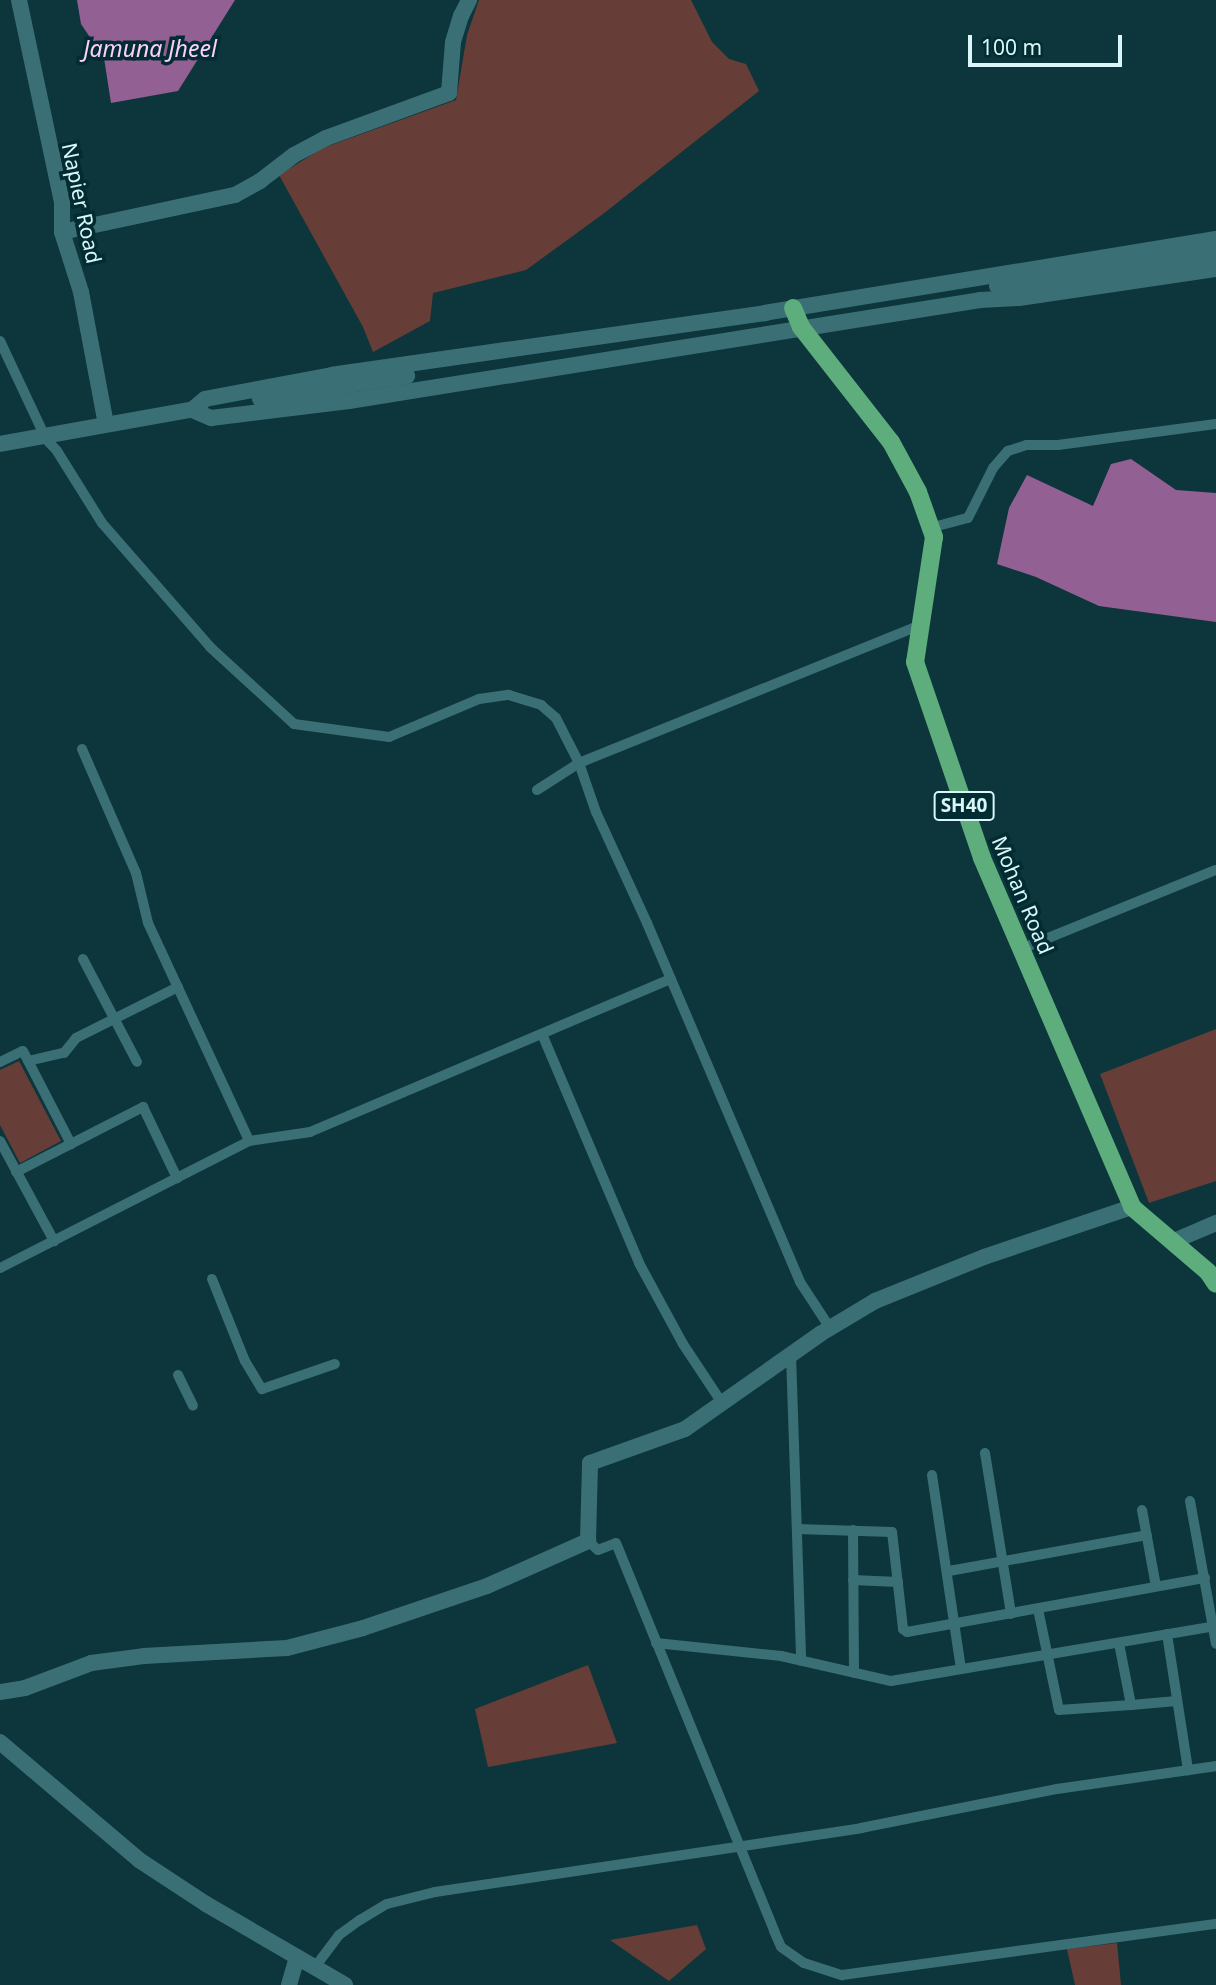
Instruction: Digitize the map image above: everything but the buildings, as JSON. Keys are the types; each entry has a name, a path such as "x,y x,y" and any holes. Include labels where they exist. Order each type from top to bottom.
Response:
{"main road":[{"path":"12,0 53,210 62,232 235,195 260,181 294,155 326,138 449,93 453,42 469,0"},
{"name":"Napier Road","path":"19,0 62,203 62,232 81,292 105,419"},
{"path":"192,410 205,398 332,375 793,308 1216,239"},
{"path":"0,444 20,437 61,431 105,419 192,410 1216,254"},
{"path":"192,410 211,418 349,401 801,327 1216,269"},
{"name":"Mohan Road","path":"793,308 801,327 891,442 918,492 930,528 932,549 918,626 915,662 982,858 1132,1207 1208,1272 1216,1284"},
{"path":"0,435 20,437"},
{"path":"0,1692 25,1688 91,1663 144,1656 286,1648 363,1628 487,1586 588,1541 590,1463 685,1429 791,1354 875,1301 984,1257 1132,1207"},
{"path":"1174,1241 1216,1223"},
{"path":"0,1742 139,1860 205,1904 345,1985"},
{"path":"289,1985 297,1957"}],"street":[{"path":"0,341 43,433 113,535 210,647 268,696 294,724 389,737 479,699 509,695 541,705 555,719 579,763 596,812 671,979 800,1282 830,1328"},
{"path":"930,528 968,518 993,468 1008,451 1027,445 1058,445 1216,424"},
{"path":"537,790 579,763 918,626"},
{"path":"82,749 136,873 148,923 249,1141"},
{"path":"1021,949 1216,870"},
{"path":"83,959 137,1062"},
{"path":"0,1268 249,1141 310,1132 671,979"},
{"path":"28,1061 64,1053 76,1038 178,987"},
{"path":"542,1034 639,1263 682,1344 722,1403"},
{"path":"0,1062 23,1051 71,1144"},
{"path":"16,1172 143,1107 177,1178"},
{"path":"0,1141 54,1241"},
{"path":"212,1279 245,1361 262,1389 335,1364"},
{"path":"791,1354 801,1661"},
{"path":"178,1375 193,1406"},
{"path":"985,1454 1011,1614"},
{"path":"932,1475 949,1571 961,1668"},
{"path":"1190,1501 1215,1626 1216,1644"},
{"path":"1142,1510 1156,1586"},
{"path":"797,1530 853,1530 893,1534 904,1631 1205,1578"},
{"path":"853,1530 854,1673"},
{"path":"949,1571 1147,1535"},
{"path":"588,1541 598,1550 616,1543 781,1947 804,1964 836,1979 864,1972 1216,1924"},
{"path":"853,1580 898,1582"},
{"path":"1038,1609 1058,1709 1177,1701"},
{"path":"656,1643 801,1661 891,1681 1215,1626"},
{"path":"1167,1634 1188,1770"},
{"path":"1119,1643 1131,1705"},
{"path":"315,1968 339,1936 387,1904 435,1892 738,1844 861,1828 1057,1789 1216,1766"},
{"path":"864,1972 869,1985"}],"shaded area":[{"path":"479,0 691,0 712,42 729,59 746,64 759,91 603,214 526,270 433,293 430,321 373,352 363,327 279,175 323,148 456,100 467,35"},
{"path":"1216,1029 1216,1181 1149,1203 1100,1074"},
{"path":"19,1061 61,1141 20,1163 0,1125 0,1070"},
{"path":"588,1665 617,1743 488,1767 475,1709"},
{"path":"697,1925 706,1949 669,1981 610,1940"},
{"path":"1117,1943 1121,1985 1075,1985 1067,1949"}],"water":[{"name":"Jamuna Jheel","path":"77,0 235,0 178,91 111,103 104,58 81,24"},
{"path":"1131,459 1176,490 1216,493 1216,622 1099,606 1036,577 997,564 1009,508 1027,475 1093,506 1111,464"}]}
